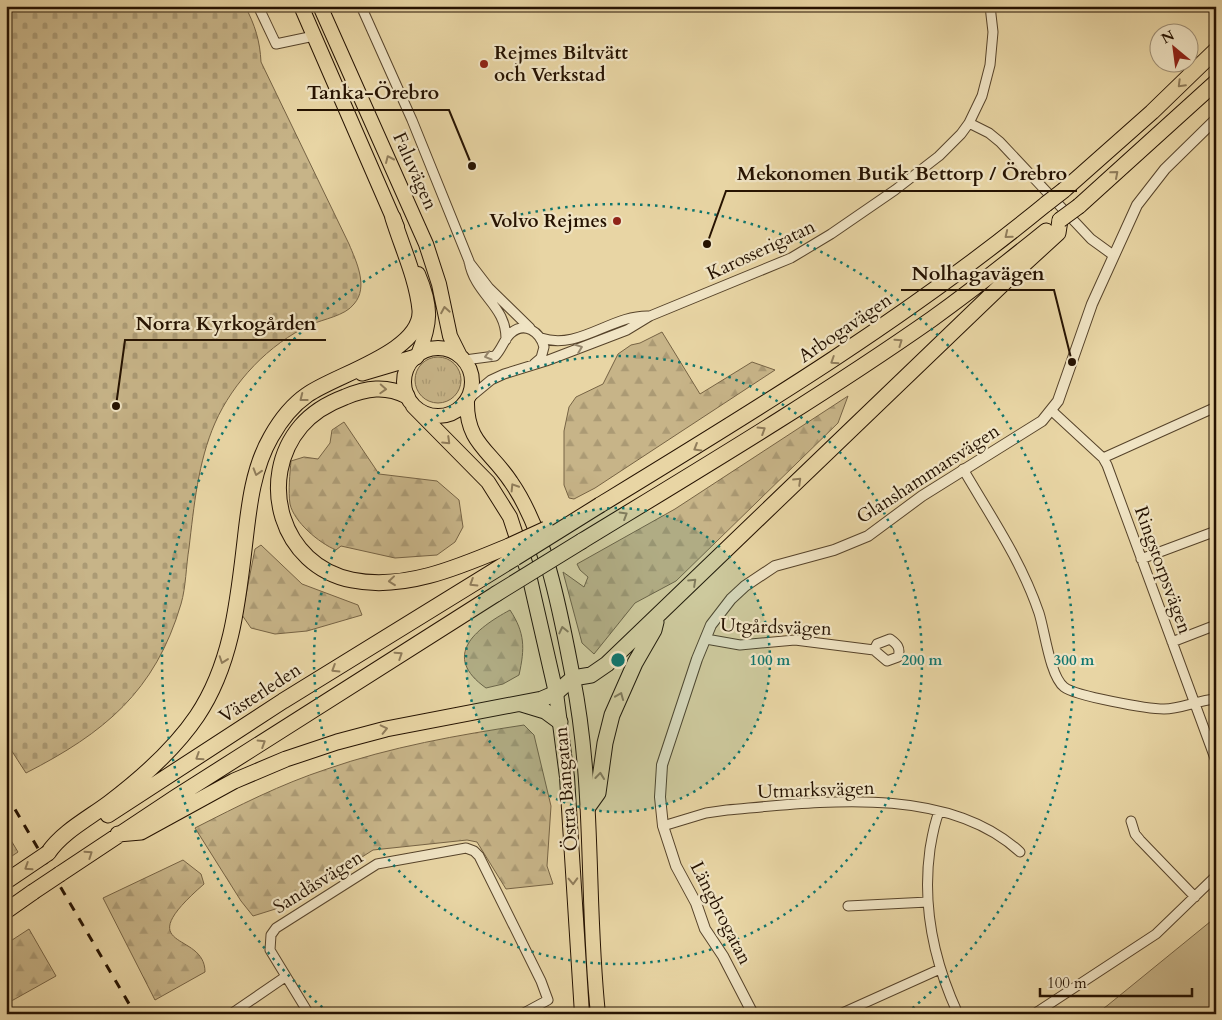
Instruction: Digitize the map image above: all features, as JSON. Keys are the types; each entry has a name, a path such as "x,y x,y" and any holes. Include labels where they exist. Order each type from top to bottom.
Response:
{"highway":[{"name":"Arbogavägen","path":"538,543 720,434 850,350 958,274 1064,190 1152,112 1216,50"},
{"path":"6,911 118,834 180,803 496,594 876,358 962,297 1079,206 1216,82"},
{"path":"7,880 48,853 55,843 144,784 154,765 180,738 197,715 213,688 224,659 235,613 252,493 269,440 283,418 299,401 316,389 398,345 413,332 418,322 420,311 414,284 393,218"},
{"path":"180,803 303,753 353,737 518,703 556,693 573,678 591,675 607,664 1058,233 1060,220"},
{"path":"338,378 392,365 417,356"},
{"path":"410,401 385,388 358,392 329,404 315,413 300,428 284,455 278,485 282,518 294,542 303,554 326,571 352,580 380,582 410,579 512,552 600,505"},
{"name":"Västerleden","path":"144,784 164,779 512,552 538,543"},
{"path":"588,806 598,793 603,751 612,715 635,663 654,630 657,615"},
{"path":"518,703 545,711 560,722"}],"main road":[{"name":"Faluvägen","path":"301,6 427,299 428,328 417,356"},
{"name":"Faluvägen","path":"320,6 426,244 440,284 450,336 463,358"},
{"path":"468,400 455,412 439,416 424,413 410,401 404,378 408,366 417,356 438,348 450,350 463,358 472,378 467,422 471,433 499,464 520,496 536,530 544,565"},
{"name":"Östra Bangatan","path":"410,401 481,473 495,491 510,518 529,575 556,693 567,777 582,1014"},
{"name":"Östra Bangatan","path":"544,565 573,678 585,764 598,1014"},
{"path":"547,649 556,652 573,678"}],"street":[{"path":"258,6 276,44 314,36"},
{"path":"361,6 412,120 475,280 504,319 506,340"},
{"name":"Karosserigatan","path":"468,400 497,377 627,330 650,316 761,272 831,234 939,156 969,123 982,96 990,65 993,32 990,6"},
{"name":"Glanshammarsvägen","path":"663,826 660,798 662,765 711,625 731,598 775,566 834,550 868,536 963,469 1034,426 1051,410 1058,401 1092,304 1129,220 1145,192 1165,169 1216,120"},
{"path":"969,123 989,133 1000,142 1091,239 1114,255"},
{"path":"469,261 489,288 541,338 544,347 543,354 533,365"},
{"name":"Karosserigatan","path":"541,338 563,342 624,320 650,316"},
{"path":"463,358 495,356 506,340 517,330 530,328"},
{"path":"1103,458 1216,407"},
{"name":"Ringstorpsvägen","path":"1051,410 1103,458 1216,761"},
{"path":"963,469 992,514 1021,568 1039,613 1055,675 1066,689 1081,694 1165,709 1216,699"},
{"path":"1141,559 1216,531"},
{"path":"1172,642 1216,625"},
{"name":"Utgårdsvägen","path":"706,639 740,646 795,640 874,650"},
{"name":"Utmarksvägen","path":"663,826 706,813 727,810 850,802 918,807 939,812 979,825 1010,843 1020,852"},
{"path":"939,812 936,819 929,861 928,902 931,931 940,968 958,1014"},
{"path":"1130,821 1135,834 1195,897"},
{"name":"Längbrogatan","path":"663,826 676,866 696,903 705,928 723,956 753,1014"},
{"name":"Sandåsvägen","path":"309,1014 270,950 271,935 276,928 377,864 466,848 474,851 479,856 541,981 548,1000 522,1014"},
{"path":"1034,1014 1156,934 1216,876"},
{"path":"848,906 928,902"},
{"path":"840,1014 940,968"},
{"path":"231,1014 286,977"}],"green space":[{"path":"6,6 245,6 256,33 261,62 349,244 358,266 361,282 361,290 350,308 345,312 310,325 280,343 242,379 223,408 215,423 204,453 195,500 181,604 170,635 157,662 141,686 102,725 54,758 26,773 6,742"},
{"path":"662,332 700,394 752,362 775,370 595,488 574,499 569,498 564,485 564,431 569,407 576,397 603,384 618,354 631,345 640,343"},
{"path":"438,357 451,361 457,367 461,380 457,393 451,399 438,403 425,399 419,393 415,380 419,367 425,361"},
{"path":"848,396 838,423 676,581 635,603 594,654 582,643 563,572 584,587 588,577 580,570 577,564 675,509"},
{"path":"344,422 379,474 437,481 459,500 463,527 455,542 437,555 395,558 341,546 336,550 315,537 302,525 292,511 290,504 291,461 304,457 318,459 330,443 332,430"},
{"path":"261,545 302,584 358,605 362,615 307,631 275,634 251,628 242,615 255,549"},
{"path":"510,610 519,626 522,641 523,649 519,675 503,684 486,688 473,676 466,665 465,654 468,644 485,626"},
{"path":"524,725 534,735 551,806 547,866 553,884 506,889 477,842 467,840 373,850 285,906 253,916 241,901 195,828 276,788 351,761 424,742"},
{"path":"6,832 18,852 6,860"},
{"path":"183,860 201,874 204,884 182,906 171,921 170,931 175,938 194,950 202,959 205,972 155,1000 103,898"},
{"path":"1216,917 1216,1014 1096,1014 1108,1005"},
{"path":"29,929 56,976 6,1004 6,944"}],"railway":[{"path":"6,794 135,1014"}],"place":[{"name":"Rejmes Biltvätt och Verkstad","path":"484,64"},
{"name":"Tanka-Örebro","path":"472,166"},
{"name":"Volvo Rejmes","path":"617,221"},
{"name":"Mekonomen Butik Bettorp / Örebro","path":"707,244"},
{"name":"Nolhagavägen","path":"1072,362"},
{"name":"Norra Kyrkogården","path":"116,406"}]}
